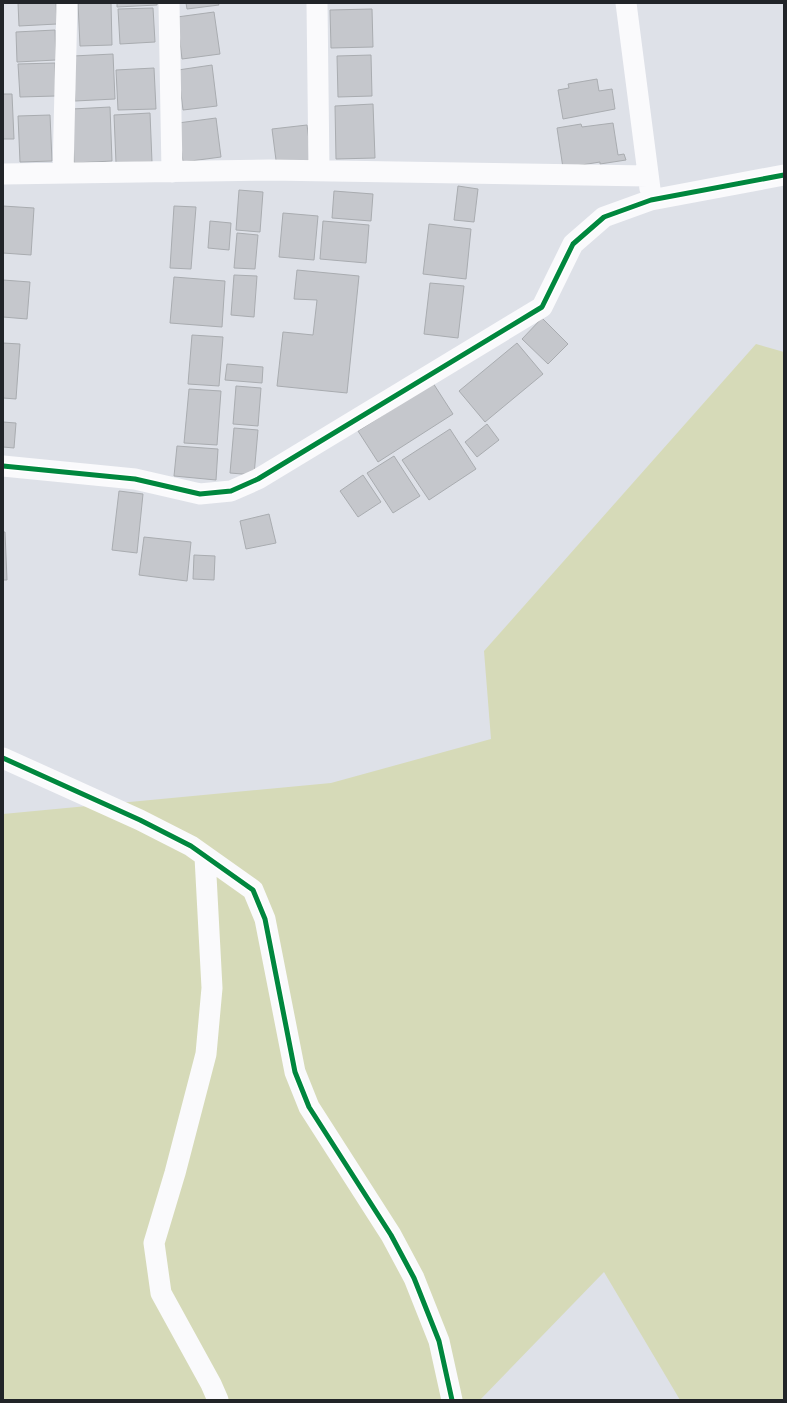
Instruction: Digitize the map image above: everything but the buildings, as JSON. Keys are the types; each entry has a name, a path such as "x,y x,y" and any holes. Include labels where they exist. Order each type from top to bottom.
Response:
{"street":[{"path":"63,173 67,3"},
{"path":"170,3 172,172"},
{"path":"317,3 319,171"},
{"path":"626,3 651,200"},
{"path":"3,174 269,170 648,176"},
{"path":"3,466 135,478 200,494 230,491 258,479 542,307 573,244 604,217 651,200 784,175"},
{"path":"3,758 140,820 191,846 253,890 265,919 295,1072 308,1108 391,1236 414,1278 439,1341 452,1400"},
{"path":"205,857 212,988 206,1054 175,1173 154,1243 160,1293 211,1384 218,1400"}],"green space":[{"path":"756,344 784,352 784,1400 680,1400 604,1272 480,1400 3,1400 3,814 331,783 491,739 484,651"}],"cycle path":[{"path":"3,466 135,479 200,494 231,491 258,479 542,307 573,244 604,217 651,200 784,175"},
{"path":"3,758 140,820 191,846 253,890 265,919 295,1072 309,1107 391,1235 414,1278 439,1341 452,1400"}]}
